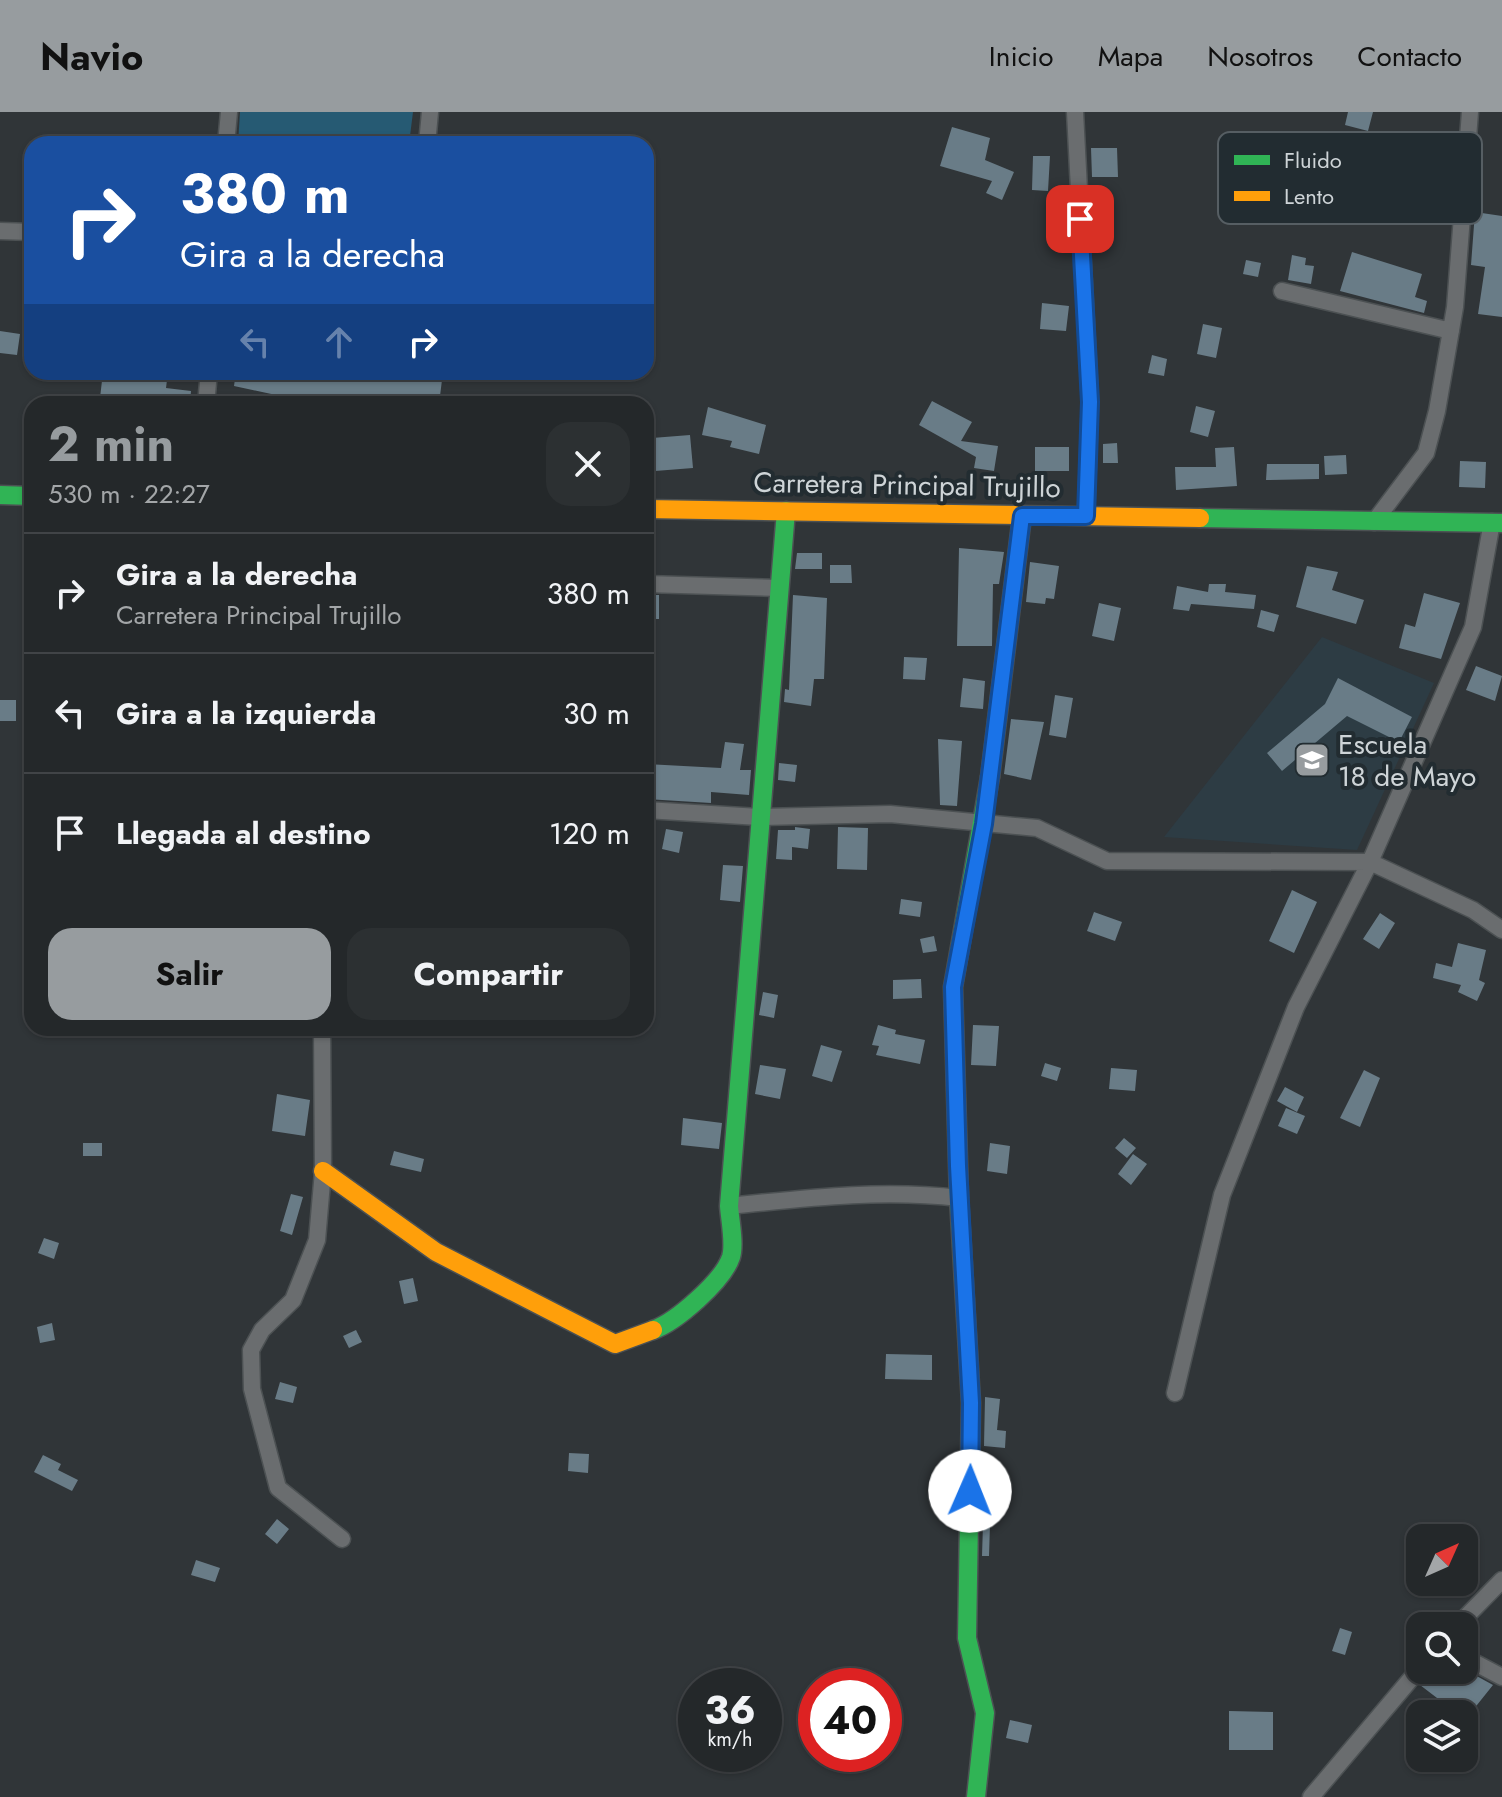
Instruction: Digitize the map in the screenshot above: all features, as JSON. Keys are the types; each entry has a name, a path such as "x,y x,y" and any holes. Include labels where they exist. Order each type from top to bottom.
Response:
{"street":[{"path":"227,136 229,112"},
{"path":"428,136 430,112"},
{"path":"1075,112 1090,402 1086,516"},
{"path":"1468,132 1470,112"},
{"path":"1374,522 1426,453 1451,331 1460,224"},
{"path":"0,231 24,232"},
{"path":"1282,291 1451,331"},
{"path":"0,495 24,496"},
{"name":"Carretera Principal Trujillo","path":"654,509 1497,522"},
{"path":"323,1171 436,1252 615,1344 665,1326 705,1293 731,1257 729,1206 786,511"},
{"path":"976,1797 985,1713 967,1638 971,1403 959,1198 953,987 984,824 1022,516"},
{"path":"1175,1393 1222,1195 1296,1007 1370,862 1473,627 1497,522"},
{"path":"654,584 780,588"},
{"path":"654,810 759,817 890,814 1037,828 1107,861 1370,862 1473,910 1502,930"},
{"path":"322,1036 323,1171 317,1240 293,1300 262,1330 251,1350 252,1389 278,1488 342,1539"},
{"path":"729,1206 847,1193 906,1192 959,1198"},
{"path":"1471,1612 1502,1580"},
{"path":"1478,1664 1502,1677"},
{"path":"1311,1797 1406,1684"}],"shaded area":[{"path":"240,112 413,112 410,136 238,136"},
{"name":"Escuela 18 de Mayo","path":"1322,637 1434,683 1357,850 1164,837"}],"building":[{"path":"1348,112 1373,112 1368,131 1345,125"},
{"path":"952,127 990,138 985,160 1014,172 1002,200 986,193 992,181 940,166"},
{"path":"1091,148 1117,148 1118,177 1092,177"},
{"path":"1033,156 1050,156 1048,191 1032,190"},
{"path":"1482,213 1502,216 1502,317 1478,314 1485,267 1471,265 1474,224 1482,224"},
{"path":"1352,252 1422,274 1415,297 1427,301 1424,313 1340,291"},
{"path":"1292,255 1306,258 1305,265 1314,266 1311,284 1288,280"},
{"path":"1246,260 1261,263 1258,277 1243,274"},
{"path":"1042,303 1069,306 1066,331 1040,329"},
{"path":"1203,324 1222,328 1216,358 1197,354"},
{"path":"0,331 20,334 17,355 0,353"},
{"path":"1152,355 1167,359 1164,376 1148,373"},
{"path":"102,380 167,380 166,388 191,391 191,396 100,396"},
{"path":"235,380 442,380 440,396 276,396 234,386"},
{"path":"932,401 972,422 961,441 998,446 994,471 974,468 976,457 919,425"},
{"path":"1196,406 1215,411 1208,437 1190,432"},
{"path":"708,407 766,425 759,454 730,447 732,441 702,435"},
{"path":"690,435 693,468 655,471 654,438"},
{"path":"1117,443 1118,463 1103,463 1103,444"},
{"path":"1035,447 1069,447 1069,471 1035,471"},
{"path":"1234,447 1237,486 1176,490 1175,467 1216,467 1215,448"},
{"path":"1346,455 1347,474 1325,475 1324,456"},
{"path":"1460,461 1486,462 1485,488 1459,487"},
{"path":"1267,464 1319,464 1319,479 1266,480"},
{"path":"959,548 1004,552 999,584 993,584 992,646 957,646"},
{"path":"797,553 822,553 822,569 795,569"},
{"path":"1030,562 1059,566 1054,599 1046,598 1045,604 1026,602"},
{"path":"830,565 851,565 852,583 830,583"},
{"path":"1307,566 1338,572 1332,590 1364,600 1356,624 1296,607"},
{"path":"1209,584 1226,584 1225,592 1256,595 1254,609 1191,604 1189,611 1173,609 1177,586 1208,592"},
{"path":"1424,593 1460,603 1441,659 1399,648 1405,624 1415,627"},
{"path":"654,595 659,595 659,619 654,619"},
{"path":"793,595 827,598 824,679 814,679 811,706 784,702 785,689 789,690"},
{"path":"1099,603 1121,608 1114,641 1092,636"},
{"path":"1261,610 1279,615 1274,632 1257,627"},
{"path":"904,657 927,658 925,680 903,679"},
{"path":"1476,666 1502,676 1495,701 1466,690"},
{"path":"963,678 985,681 983,709 960,707"},
{"path":"1338,678 1412,717 1399,742 1347,716 1282,771 1267,753 1325,704"},
{"path":"1055,695 1073,698 1066,738 1049,735"},
{"path":"0,700 16,700 16,721 0,721"},
{"path":"1011,719 1044,722 1031,780 1004,774"},
{"path":"938,739 962,741 957,806 940,805"},
{"path":"725,742 744,744 740,770 751,770 749,795 711,792 711,803 654,799 654,764 721,768"},
{"path":"779,763 797,765 795,782 778,780"},
{"path":"795,827 810,829 808,849 792,847 792,860 776,859 778,830 795,830"},
{"path":"838,827 868,828 867,870 837,869"},
{"path":"666,829 683,832 679,853 662,849"},
{"path":"723,865 743,866 740,902 720,900"},
{"path":"1292,890 1317,902 1294,953 1269,941"},
{"path":"901,899 922,902 920,917 899,914"},
{"path":"1094,912 1122,922 1115,941 1087,931"},
{"path":"1380,913 1395,923 1379,949 1363,939"},
{"path":"934,936 937,951 923,953 920,939"},
{"path":"1458,943 1486,950 1479,980 1485,983 1477,1001 1458,992 1461,985 1433,978 1436,963 1452,967"},
{"path":"921,979 922,998 893,999 893,980"},
{"path":"763,992 778,995 774,1018 759,1015"},
{"path":"878,1025 896,1030 895,1034 925,1040 920,1064 876,1055 879,1046 872,1045"},
{"path":"973,1025 999,1026 996,1066 971,1065"},
{"path":"821,1045 842,1051 832,1082 812,1076"},
{"path":"1045,1063 1061,1068 1057,1081 1041,1076"},
{"path":"760,1065 786,1069 780,1099 755,1094"},
{"path":"1111,1068 1137,1070 1135,1091 1109,1089"},
{"path":"1364,1070 1380,1078 1360,1127 1340,1118"},
{"path":"1285,1087 1304,1097 1297,1112 1277,1101"},
{"path":"277,1094 310,1100 305,1136 272,1131"},
{"path":"1286,1108 1305,1116 1297,1134 1278,1126"},
{"path":"683,1118 722,1123 719,1149 681,1145"},
{"path":"1124,1138 1136,1148 1127,1158 1115,1148"},
{"path":"83,1143 102,1143 102,1156 83,1156"},
{"path":"990,1143 1010,1146 1007,1174 987,1171"},
{"path":"394,1151 424,1159 421,1172 390,1165"},
{"path":"1133,1154 1147,1164 1131,1185 1118,1174"},
{"path":"291,1194 303,1197 292,1235 280,1231"},
{"path":"44,1238 59,1243 54,1259 38,1253"},
{"path":"413,1278 418,1301 404,1304 399,1281"},
{"path":"52,1323 55,1340 40,1343 37,1327"},
{"path":"356,1330 362,1342 349,1348 343,1336"},
{"path":"886,1354 932,1355 932,1380 885,1379"},
{"path":"280,1382 297,1387 293,1403 275,1399"},
{"path":"985,1397 1000,1399 997,1430 1006,1431 1005,1448 984,1446"},
{"path":"569,1453 589,1454 588,1473 568,1471"},
{"path":"43,1455 61,1464 58,1470 78,1480 72,1491 34,1472"},
{"path":"984,1492 991,1492 989,1556 982,1556"},
{"path":"277,1519 289,1529 277,1544 265,1534"},
{"path":"196,1560 220,1568 215,1582 191,1575"},
{"path":"1340,1628 1352,1632 1345,1655 1332,1651"},
{"path":"1478,1677 1493,1685 1478,1704 1478,1700 1440,1700 1420,1685 1478,1684"},
{"path":"1229,1711 1273,1712 1273,1750 1229,1750"},
{"path":"1010,1720 1032,1725 1028,1743 1006,1738"}],"traffic: fast":[{"path":"0,495 24,496"},
{"path":"653,1330 674,1319 698,1300 719,1277 732,1252 729,1206 786,511"},
{"path":"1200,518 1502,523"},
{"path":"976,1797 985,1713 967,1638 971,1403 959,1198 953,987 990,777"}],"traffic: slow":[{"path":"654,509 1200,518"},
{"path":"990,777 1022,516"},
{"path":"323,1171 436,1252 615,1344 653,1330"}],"place":[{"name":"Escuela 18 de Mayo","path":"1312,760"}],"route":[{"path":"970,1491 971,1403 958,1166 953,987 984,824 1022,516 1086,516 1090,402 1080,219"}]}
